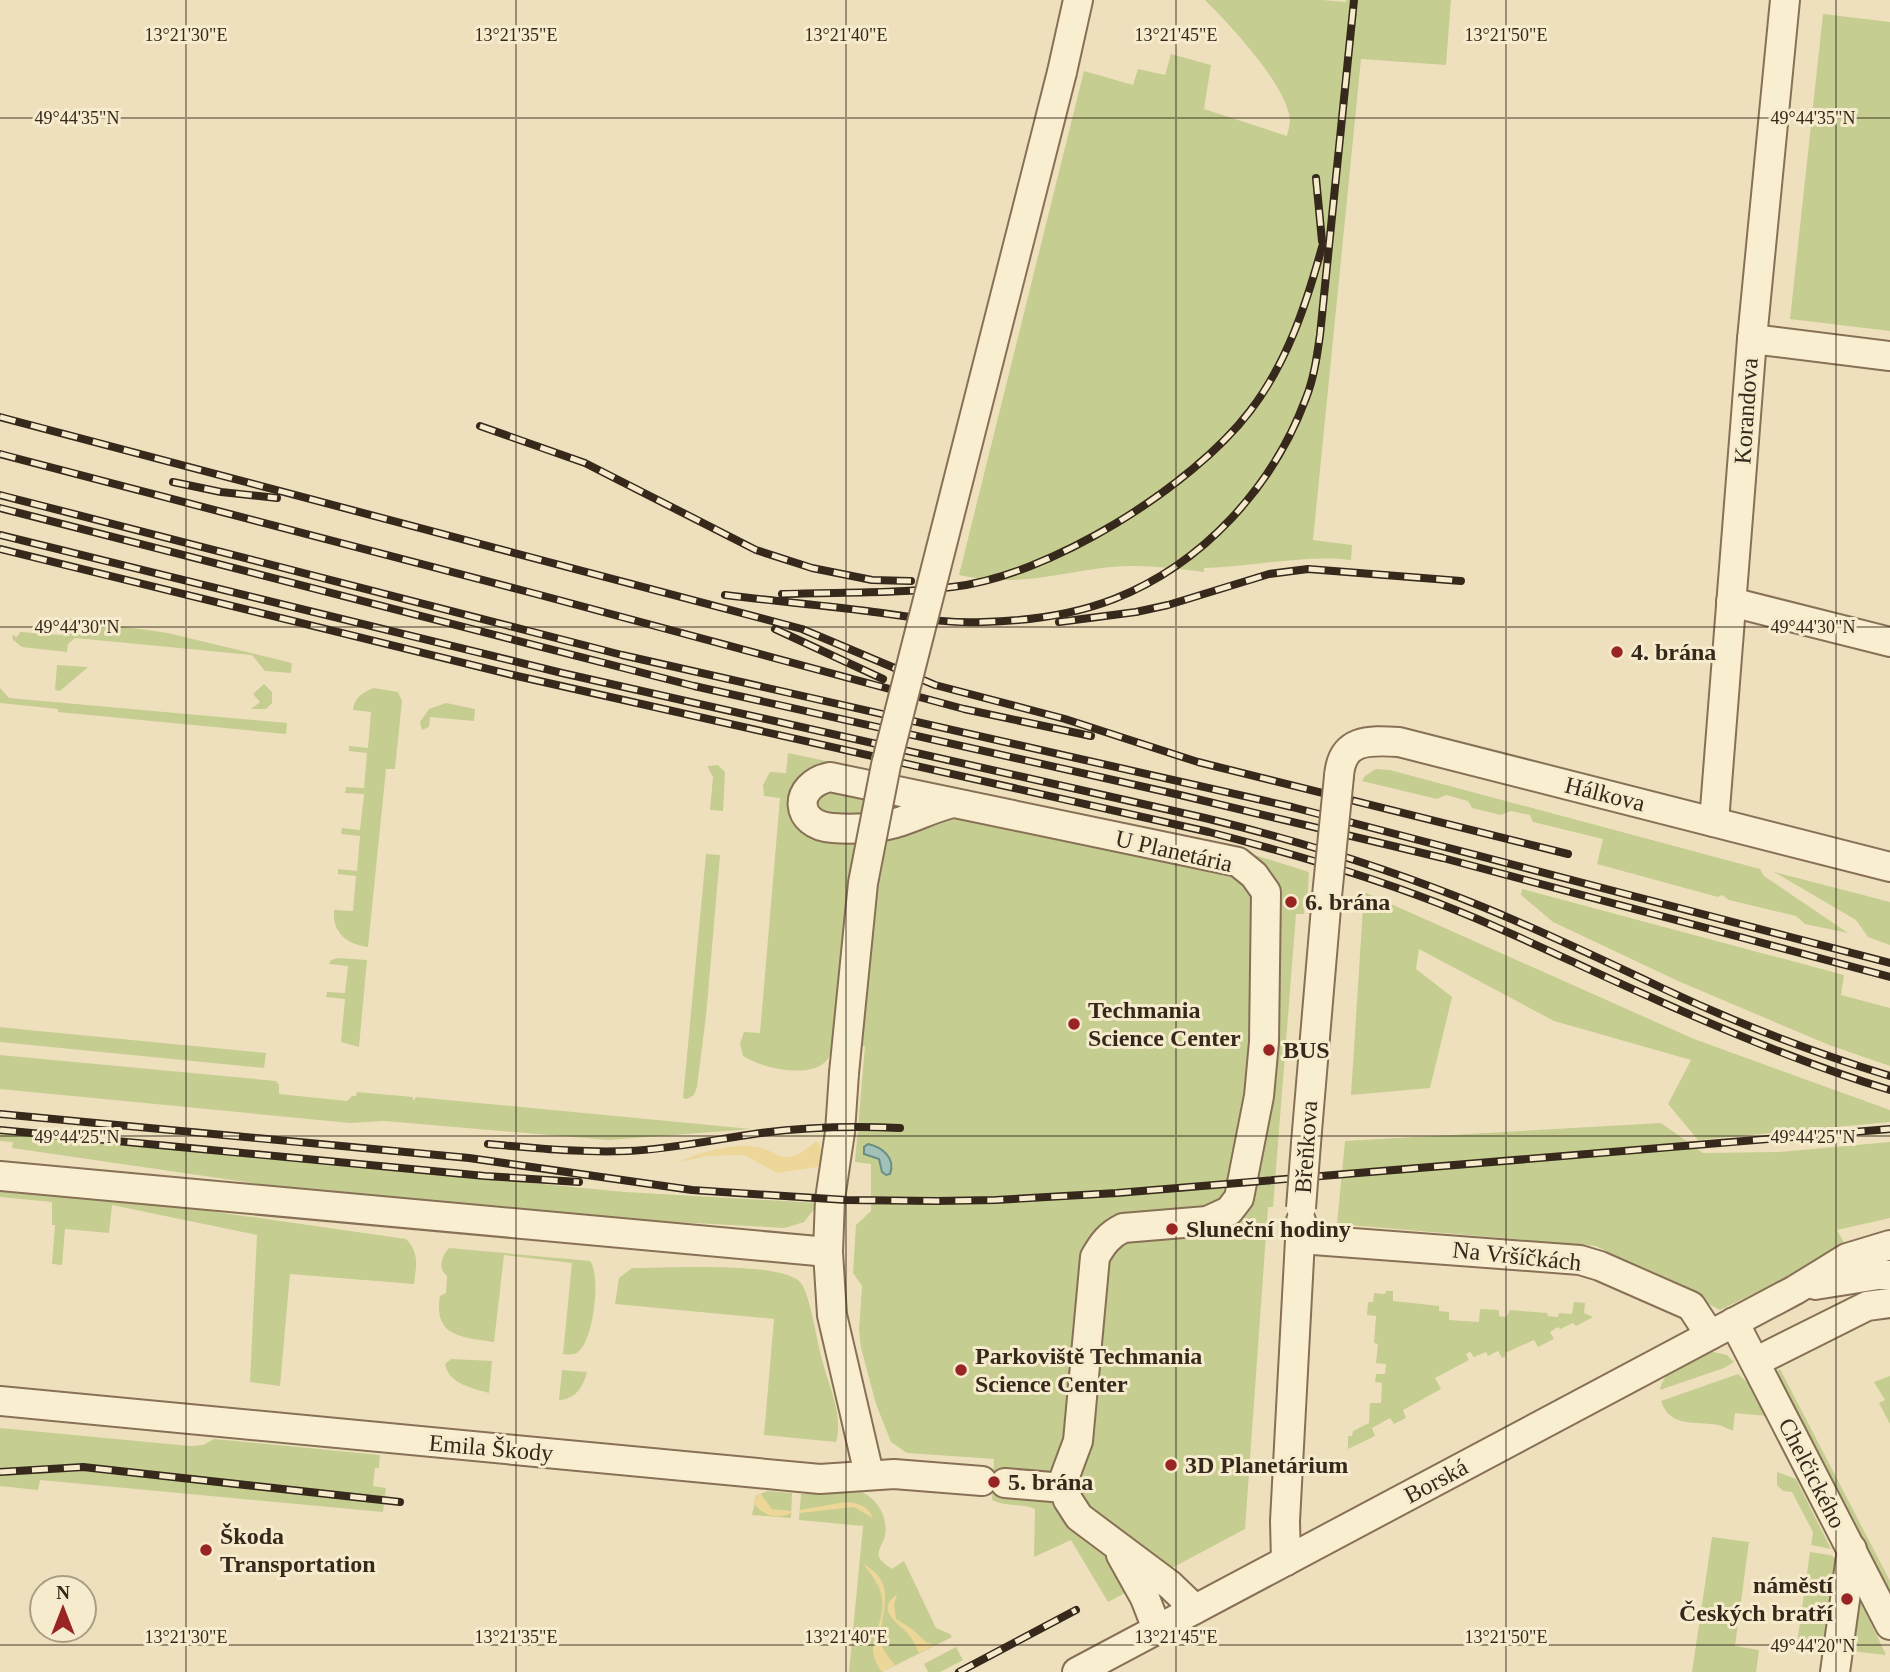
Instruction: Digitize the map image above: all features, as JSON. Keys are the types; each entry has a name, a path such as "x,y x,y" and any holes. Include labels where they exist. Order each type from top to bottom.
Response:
{"street":[{"path":"869,1474 832,1315 828,1252 830,1199 840,1132 863,883 886,765 1078,0"},
{"name":"Korandova","path":"1714,822 1752,339 1785,0"},
{"path":"1752,339 1890,356"},
{"path":"1731,602 1890,642"},
{"name":"Hálkova","path":"1339,776 1342,759 1347,751 1357,745 1377,740 1399,742 1890,867"},
{"name":"Břeňkova","path":"1286,1561 1285,1521 1301,1208 1339,776"},
{"name":"U Planetária","path":"953,803 1238,862 1254,875 1266,892 1264,1042 1259,1096 1239,1198 1229,1211 1214,1219 1123,1228 1110,1234 1101,1245 1095,1257 1078,1441 1065,1476 1064,1488"},
{"path":"0,1176 828,1252"},
{"name":"Na Vršíčkách","path":"1300,1239 1580,1260 1600,1266 1690,1306 1710,1335"},
{"name":"Borská","path":"1077,1672 1795,1290 1847,1258 1890,1245"},
{"name":"Borská","path":"1795,1290 1827,1282 1890,1275"},
{"path":"1755,1362 1867,1306 1890,1303"},
{"name":"Chelčického","path":"1734,1322 1890,1625"},
{"name":"Emila Škody","path":"0,1401 807,1478 869,1474 1064,1488"},
{"path":"1064,1488 1079,1517 1170,1585 1195,1609"},
{"path":"1114,1544 1145,1598 1157,1629"},
{"path":"1835,1672 1852,1549"}],"green space":[{"path":"1205,0 1451,0 1446,65 1361,59 1313,540 1352,545 1351,560 1297,560 1204,568 1204,572 1123,566 1017,580 979,579 959,575 1084,71 1133,85 1138,69 1165,75 1171,54 1211,65 1204,109 1287,136 1290,120 1279,90 1255,56"},
{"path":"1823,14 1890,22 1890,331 1790,319"},
{"path":"63,618 168,633 292,663 291,673 265,671 252,655 75,638 68,644 67,652 22,647 13,640 12,635 17,637 20,632 62,635"},
{"path":"57,665 88,667 60,691 55,690"},
{"path":"264,684 272,692 272,703 266,709 251,709 260,702 253,694"},
{"path":"0,688 9,698 287,723 286,734 58,712 58,709 0,703"},
{"path":"374,688 398,692 402,701 395,769 386,769 368,947 342,936 336,925 334,910 353,911 356,876 338,874 338,869 357,871 360,836 341,834 342,828 360,830 364,794 345,793 346,787 364,788 367,753 349,751 349,746 368,748 371,712 353,710 360,696"},
{"path":"446,703 475,709 474,721 430,717 429,727 422,730 420,722 429,709"},
{"name":"Techmania Science Center","path":"788,753 1216,843 1309,872 1307,905 1304,914 1296,914 1273,1207 1268,1207 1245,1529 1108,1602 1071,1540 1034,1557 1035,1509 992,1500 994,1459 907,1453 891,1442 876,1404 861,1348 859,1331 862,1286 853,1273 856,1225 871,1211 871,1164 855,1162 865,1046 832,1043 826,1061 807,1070 796,1071 761,1064 743,1056 740,1044 744,1032 760,1033 780,798 764,796 763,785 770,772 786,773"},
{"path":"718,765 725,772 723,811 710,810 713,777 707,766"},
{"path":"1376,769 1390,770 1760,869 1764,876 1848,933 1805,924 1796,916 1729,900 1722,895 1718,897 1597,864 1603,839 1533,822 1530,815 1511,811 1501,815 1472,808 1468,801 1446,795 1437,799 1362,781"},
{"path":"706,854 720,855 697,1087 694,1095 687,1099 683,1098"},
{"path":"1774,872 1890,902 1890,945 1868,937 1856,920"},
{"path":"1522,889 1844,975 1841,995 1890,1008 1890,1066 1829,1045 1678,981 1553,922 1521,895"},
{"path":"1364,892 1694,1039 1890,1110 1890,1122 1698,1140 1668,1104 1691,1060 1554,1021 1419,949 1416,969 1452,997 1430,1088 1351,1095"},
{"path":"331,960 367,960 359,1047 341,1042 345,999 326,997 327,992 345,993 348,966 329,964"},
{"path":"0,1027 266,1053 264,1068 0,1042"},
{"path":"0,1055 276,1081 279,1094 347,1101 356,1096 357,1092 413,1097 413,1101 416,1097 751,1129 609,1140 384,1121 350,1123 0,1089"},
{"path":"1661,1123 1703,1153 1779,1152 1890,1142 1890,1218 1837,1230 1847,1248 1720,1310 1596,1246 1337,1224 1345,1141"},
{"path":"0,1132 625,1192 819,1203 804,1222 785,1228 656,1221 274,1186 12,1148 13,1142 0,1141"},
{"path":"0,1188 104,1196 406,1239 415,1255 414,1284 290,1274 280,1386 250,1382 257,1235 112,1205 109,1233 65,1229 62,1265 52,1264 55,1225 52,1225 52,1202 0,1197"},
{"path":"449,1248 590,1261 595,1279 594,1306 589,1334 579,1351 570,1355 563,1354 572,1263 504,1255 494,1342 453,1333 441,1320 440,1296 446,1293 447,1276 442,1269 442,1262"},
{"path":"632,1268 747,1268 789,1275 800,1282 810,1307 837,1411 836,1442 764,1435 774,1319 615,1304 619,1278"},
{"path":"1386,1291 1393,1291 1393,1301 1439,1306 1439,1311 1449,1312 1449,1320 1479,1322 1480,1309 1499,1310 1499,1316 1506,1317 1510,1310 1547,1313 1548,1316 1558,1317 1559,1313 1572,1314 1574,1302 1585,1303 1584,1313 1593,1317 1576,1326 1573,1323 1560,1329 1558,1327 1550,1332 1554,1339 1538,1347 1534,1340 1505,1353 1506,1356 1502,1358 1498,1351 1488,1356 1486,1352 1474,1357 1470,1352 1466,1354 1469,1360 1435,1378 1441,1389 1403,1410 1406,1418 1394,1424 1390,1418 1372,1428 1375,1436 1348,1449 1348,1436 1352,1436 1353,1431 1369,1423 1370,1403 1381,1403 1382,1383 1375,1382 1376,1374 1385,1374 1386,1364 1376,1363 1376,1316 1367,1315 1368,1302 1373,1302 1374,1293 1385,1294"},
{"path":"1714,1352 1727,1355 1734,1362 1660,1390 1662,1382 1673,1369 1689,1360"},
{"path":"451,1359 492,1361 489,1393 456,1381 447,1371 445,1364"},
{"path":"1780,1369 1890,1581 1890,1598 1773,1372"},
{"path":"562,1370 587,1372 578,1391 559,1400"},
{"path":"1738,1374 1750,1385 1767,1416 1735,1413 1733,1431 1718,1425 1684,1422 1670,1416 1661,1401"},
{"path":"1890,1376 1890,1424 1879,1403 1885,1400 1874,1382"},
{"path":"0,1428 190,1446 203,1445 214,1439 380,1455 373,1486 386,1488 383,1512 40,1480 38,1490 0,1486"},
{"path":"1777,1472 1796,1479 1831,1549 1811,1545 1813,1532 1792,1492 1783,1491 1777,1485"},
{"path":"767,1491 792,1493 791,1518 752,1515 756,1496"},
{"path":"862,1492 881,1510 885,1522 880,1559 892,1569 904,1561 936,1628 952,1637 882,1672 849,1672 863,1526 799,1520 801,1494"},
{"path":"1712,1537 1749,1542 1735,1646 1759,1650 1756,1672 1692,1672"},
{"path":"1810,1552 1830,1555 1838,1560 1834,1649 1797,1643"},
{"path":"1860,1599 1886,1655 1850,1651 1855,1600"},
{"path":"956,1647 963,1660 940,1672 928,1672 924,1664"}],"sand":[{"path":"817,1141 824,1154 824,1166 777,1173 744,1155 708,1156 679,1162 709,1151 742,1146 762,1148 788,1157 800,1153"},
{"path":"760,1493 772,1509 792,1511 791,1513 775,1516 761,1511 753,1502"},
{"path":"845,1502 865,1507 873,1518 854,1507 800,1513 800,1510"},
{"path":"863,1564 881,1580 884,1589 881,1644 895,1665 882,1672 876,1661 873,1643 881,1619 882,1598 877,1584"},
{"path":"897,1594 894,1605 896,1619 926,1642 935,1645 919,1653 910,1636 890,1616 888,1606"}],"water":[{"path":"868,1144 878,1148 889,1158 890,1174 882,1172 879,1159 864,1154 864,1147"}],"railway":[{"path":"725,595 954,622 1033,619 1082,609 1114,599 1146,584 1177,565 1231,519 1275,462 1292,431 1311,383 1320,335 1354,0"},
{"path":"1316,178 1322,241"},
{"path":"782,594 910,591 952,587 1031,566 1115,524 1192,469 1224,440 1250,411 1275,373 1294,333 1322,247"},
{"path":"0,417 802,629 935,685 1065,719 1198,762 1568,854"},
{"path":"480,426 585,463 756,550 812,568 872,580 911,581"},
{"path":"0,454 964,709 1091,736"},
{"path":"173,482 221,492 277,498"},
{"path":"0,495 622,655 1292,807 1890,963"},
{"path":"0,508 694,686 1180,795 1443,858 1890,977"},
{"path":"0,535 562,673 1276,836 1449,893 1746,1025 1890,1076"},
{"path":"0,549 517,676 1209,832 1304,858 1366,877 1458,911 1743,1037 1831,1071 1890,1090"},
{"path":"1059,622 1136,612 1269,574 1308,569 1461,581"},
{"path":"775,629 883,679"},
{"path":"0,1114 469,1158 692,1190 846,1200 937,1201 1117,1193 1890,1129"},
{"path":"488,1144 575,1151 628,1151 796,1129 900,1128"},
{"path":"0,1130 485,1176 579,1182"},
{"path":"0,1472 83,1467 400,1502"},
{"path":"959,1672 1076,1610"}],"place":[{"name":"4. brána","path":"1617,652"},
{"name":"6. brána","path":"1291,902"},
{"name":"Techmania Science Center","path":"1074,1024"},
{"name":"BUS","path":"1269,1050"},
{"name":"Sluneční hodiny","path":"1172,1229"},
{"name":"Parkoviště Techmania Science Center","path":"961,1370"},
{"name":"3D Planetárium","path":"1171,1465"},
{"name":"5. brána","path":"994,1482"},
{"name":"Škoda Transportation","path":"206,1550"},
{"name":"náměstí Českých bratří","path":"1847,1599"}]}
